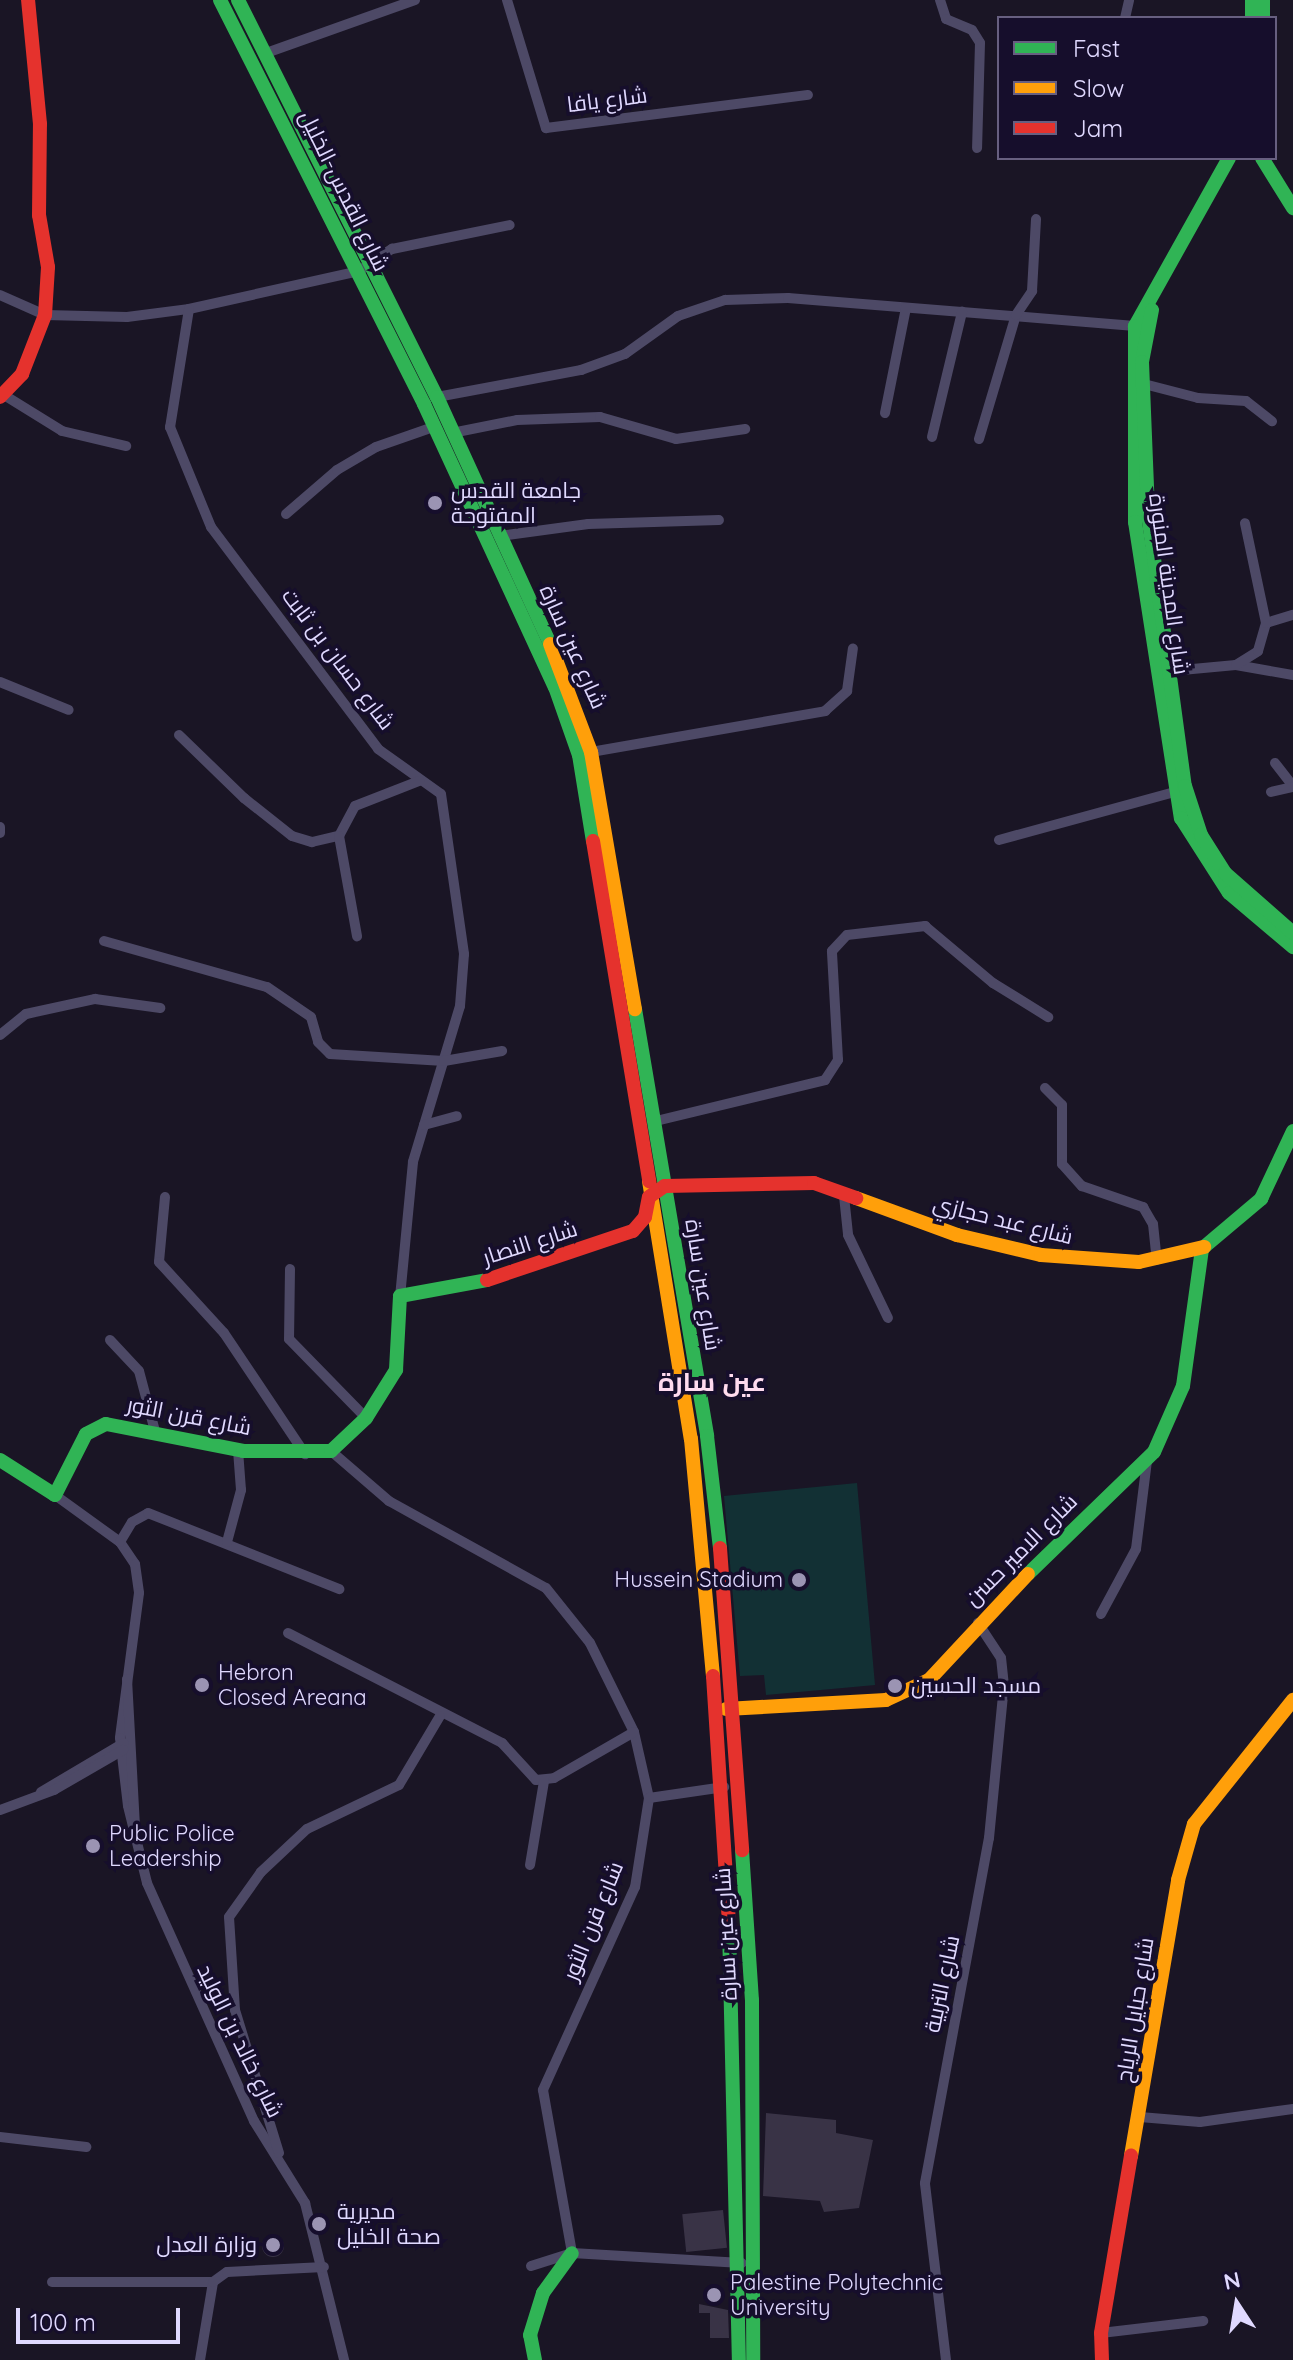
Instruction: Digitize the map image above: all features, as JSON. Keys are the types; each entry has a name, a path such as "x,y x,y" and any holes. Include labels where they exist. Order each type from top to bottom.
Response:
{"street":[{"path":"28,0 40,124 40,227 48,267 45,315 22,374 2,396 62,431 126,446"},
{"name":"شارع القدس-الخليل","path":"220,0 359,271 430,400"},
{"name":"شارع القدس-الخليل","path":"238,0 269,52 370,260 430,400"},
{"path":"269,52 415,0"},
{"name":"شارع يافا","path":"507,0 546,128 808,95"},
{"path":"940,0 946,19 969,28 980,43 977,148"},
{"name":"شارع المدينة المنورة","path":"1228,160 1135,326 1135,522 1175,792 1206,865 1293,947"},
{"name":"شارع المدينة المنورة","path":"1239,160 1145,326 1148,514 1185,786 1201,835 1235,884 1293,933"},
{"path":"1263,160 1293,208"},
{"path":"979,439 1016,315 1032,291 1036,219"},
{"path":"0,295 45,315 127,317 189,309 359,271 370,260 392,249 510,225"},
{"path":"430,400 581,370 625,354 678,316 725,300 906,308 1135,326"},
{"path":"885,413 906,308"},
{"name":"شارع حسان بن ثابت","path":"189,309 170,427 199,502 378,749 441,794 464,954 460,1006 413,1162 396,1370 366,1418 331,1451"},
{"path":"932,437 962,312"},
{"path":"1144,384 1198,398 1246,401 1272,421"},
{"name":"شارع عين سارة","path":"430,400 433,427 572,732 691,1439 724,1787 745,2263 753,2360"},
{"name":"شارع عين سارة","path":"430,400 452,433 569,685 591,752 707,1436 735,1709 752,2000 745,2263 739,2360"},
{"path":"452,433 517,420 600,417 676,439 745,429"},
{"path":"286,514 350,462 433,427"},
{"path":"500,536 588,524 719,520"},
{"path":"1236,665 1258,651 1266,623 1245,523"},
{"path":"1266,623 1293,615"},
{"path":"591,752 825,711 847,691 853,648"},
{"path":"1171,671 1236,665 1293,675"},
{"path":"0,682 69,710"},
{"path":"179,735 292,836 312,842 339,836"},
{"path":"1271,792 1293,787 1275,763"},
{"path":"357,936 339,836 355,806 419,781"},
{"path":"999,840 1175,792"},
{"path":"656,1121 825,1080 838,1060 832,954 844,935 925,926 993,983 1048,1017"},
{"path":"104,941 267,987 311,1017 318,1042 330,1054 444,1061 502,1051"},
{"path":"0,1035 26,1014 95,999 160,1008"},
{"path":"1045,1088 1062,1105 1062,1164 1082,1186 1143,1207 1153,1224 1157,1260"},
{"path":"424,1125 457,1116"},
{"name":"شارع عبد حجازي","path":"665,1186 814,1183 844,1196 1041,1255 1098,1263 1157,1260 1202,1249 1253,1210 1293,1131"},
{"path":"649,1197 665,1186"},
{"path":"844,1196 848,1235 888,1318"},
{"path":"165,1197 159,1262 224,1333 305,1454 331,1451"},
{"name":"شارع النصار","path":"400,1296 500,1278 633,1231 649,1197"},
{"name":"شارع الامير حسن","path":"718,1710 906,1696 929,1680 978,1623 1147,1461 1183,1386 1202,1249"},
{"path":"290,1269 289,1339 366,1418"},
{"path":"110,1340 139,1371 155,1431"},
{"name":"شارع قرن الثور","path":"55,1495 94,1429 114,1423 238,1450 305,1454"},
{"path":"227,1542 241,1490 238,1450"},
{"name":"شارع قرن الثور","path":"331,1451 389,1501 546,1588 590,1643 634,1732 649,1798 635,1887 543,2090 572,2253"},
{"path":"0,1460 120,1542 132,1522 148,1513 339,1589"},
{"path":"1101,1614 1136,1549 1147,1461"},
{"name":"شارع خالد بن الوليد","path":"120,1542 138,1576 127,1674 124,1746 135,1828 161,1923 254,2121 305,2203 324,2267 344,2360"},
{"name":"شارع التربية","path":"946,2360 925,2183 989,1838 1004,1686 1001,1658 978,1623"},
{"path":"288,1633 440,1716 502,1743 528,1776 544,1781 634,1732"},
{"name":"شارع حبايل الرياح","path":"1102,2360 1101,2333 1178,1880 1194,1824 1293,1700"},
{"path":"280,2159 235,2010 229,1917 261,1872 307,1829 399,1785 440,1716"},
{"path":"0,1810 41,1792 124,1746"},
{"path":"530,1865 544,1781"},
{"path":"649,1798 724,1787"},
{"path":"1140,2117 1215,2121 1293,2109"},
{"path":"0,2137 86,2147"},
{"path":"531,2266 572,2253 745,2263"},
{"path":"535,2360 530,2335 543,2293 572,2253"},
{"path":"52,2282 213,2282 227,2272 324,2267"},
{"path":"200,2360 213,2282"},
{"path":"1101,2333 1203,2321"}],"green space":[{"name":"Hussein Stadium","path":"857,1483 875,1685 766,1695 764,1675 740,1676 724,1496"}],"building":[{"path":"766,2113 836,2120 836,2133 873,2140 859,2208 824,2212 820,2201 763,2196"},
{"path":"723,2210 727,2248 686,2252 682,2214"},
{"name":"وزارة العدل","path":"273,2235 281,2238 284,2246 281,2254 273,2257 265,2254 262,2246 265,2238"},
{"path":"699,2304 728,2310 729,2338 710,2338 710,2313 699,2313"}],"traffic: fast":[{"path":"220,0 424,404 555,687 579,755 593,841"},
{"path":"238,0 437,397 550,644"},
{"path":"1252,0 1252,16"},
{"path":"1263,0 1263,16"},
{"path":"1228,160 1135,326 1135,522 1181,818 1229,893 1293,947"},
{"path":"1263,160 1293,208"},
{"path":"1152,310 1142,362 1148,514 1185,786 1201,835 1225,873 1293,933"},
{"path":"635,1009 707,1436 720,1548"},
{"path":"1204,1247 1261,1199 1293,1131"},
{"path":"1028,1574 1154,1452 1183,1386 1202,1249"},
{"path":"0,1460 55,1495 86,1434 106,1424 243,1451 331,1451 366,1418 396,1370 400,1296 487,1280"},
{"path":"742,1850 752,2000 753,2360"},
{"path":"729,1925 739,2360"},
{"path":"535,2360 530,2335 543,2293 572,2253"}],"traffic: slow":[{"path":"550,644 591,752 635,1009"},
{"path":"649,1181 691,1439 713,1676"},
{"path":"856,1198 957,1235 1041,1255 1139,1262 1204,1247"},
{"path":"726,1709 886,1700 929,1680 1028,1574"},
{"path":"1131,2156 1178,1880 1194,1824 1293,1700"}],"traffic: jam":[{"path":"0,397 22,374 45,315 48,267 39,215 40,124 28,0"},
{"path":"593,841 649,1181"},
{"path":"487,1280 633,1231 645,1217 649,1197 665,1186 814,1183 856,1198"},
{"path":"720,1548 742,1850"},
{"path":"713,1676 729,1925"},
{"path":"1102,2360 1101,2333 1131,2156"}],"place":[{"name":"جامعة القدس المفتوحة","path":"435,503"},
{"name":"Hussein Stadium","path":"799,1580"},
{"name":"Hebron Closed Areana","path":"202,1685"},
{"name":"مسجد الحسين","path":"895,1686"},
{"name":"Public Police Leadership","path":"93,1846"},
{"name":"مديرية صحة الخليل","path":"319,2224"},
{"name":"وزارة العدل","path":"273,2245"},
{"name":"Palestine Polytechnic University","path":"714,2295"}],"district":[{"name":"عين سارة","path":"712,1382"}]}
